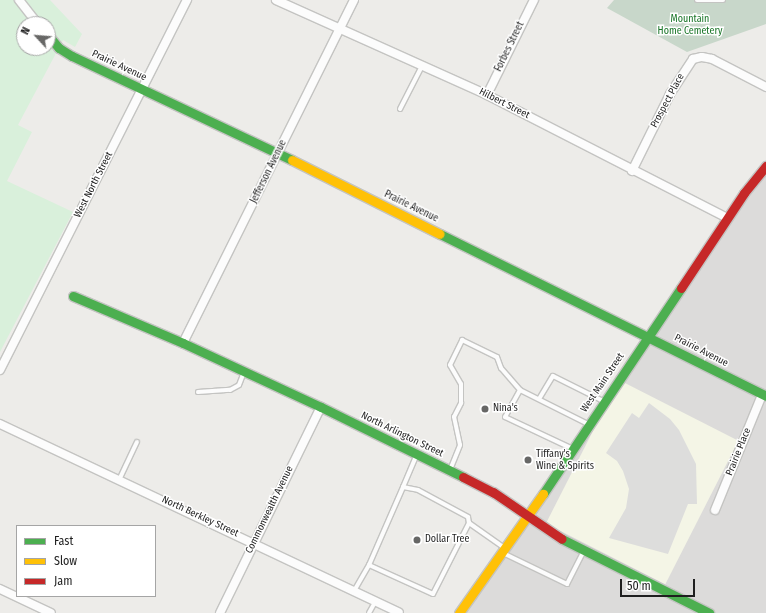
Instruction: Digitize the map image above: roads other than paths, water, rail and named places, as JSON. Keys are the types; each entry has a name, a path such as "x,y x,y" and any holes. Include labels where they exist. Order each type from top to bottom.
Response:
{"street":[{"path":"19,0 32,16"},
{"name":"West North Street","path":"0,370 143,90 187,0"},
{"name":"Hilbert Street","path":"276,0 339,30 487,95 727,218"},
{"name":"Jefferson Avenue","path":"183,343 354,0"},
{"name":"Forbes Street","path":"487,95 534,0"},
{"name":"Prairie Avenue","path":"56,44 72,56 278,153 764,396"},
{"name":"Prospect Place","path":"632,170 670,94 693,59 702,57 720,63 766,87"},
{"name":"West Main Street","path":"459,613 528,517 727,218 766,166"},
{"name":"North Arlington Street","path":"73,296 183,343 321,407 417,454 493,492 559,538 709,613"},
{"name":"Prairie Place","path":"715,510 764,396"},
{"name":"Commonwealth Avenue","path":"220,613 321,407"},
{"name":"North Berkley Street","path":"0,424 399,613"},
{"path":"0,589 16,597"},
{"path":"17,597 51,613"}],"lane":[{"path":"697,0 723,0"},
{"path":"400,109 422,66"},
{"path":"450,471 460,445 454,417 461,403 461,384 450,365 462,340 497,357 502,368 520,390 589,424"},
{"path":"198,392 230,390 239,385 244,372"},
{"path":"539,399 553,376 604,402"},
{"path":"520,390 505,417 573,449"},
{"path":"119,480 137,442"},
{"path":"354,591 369,566 417,454"},
{"path":"369,566 433,594 469,524 468,517 418,490 403,488"},
{"path":"469,524 504,551 567,584 583,550"},
{"path":"369,613 375,602"}],"place":[{"name":"Nina's","path":"485,409"},
{"name":"Tiffany's Wine & Spirits","path":"528,460"},
{"name":"Dollar Tree","path":"417,540"}],"park label":[{"name":"Mountain Home Cemetery","path":"690,24"}]}
